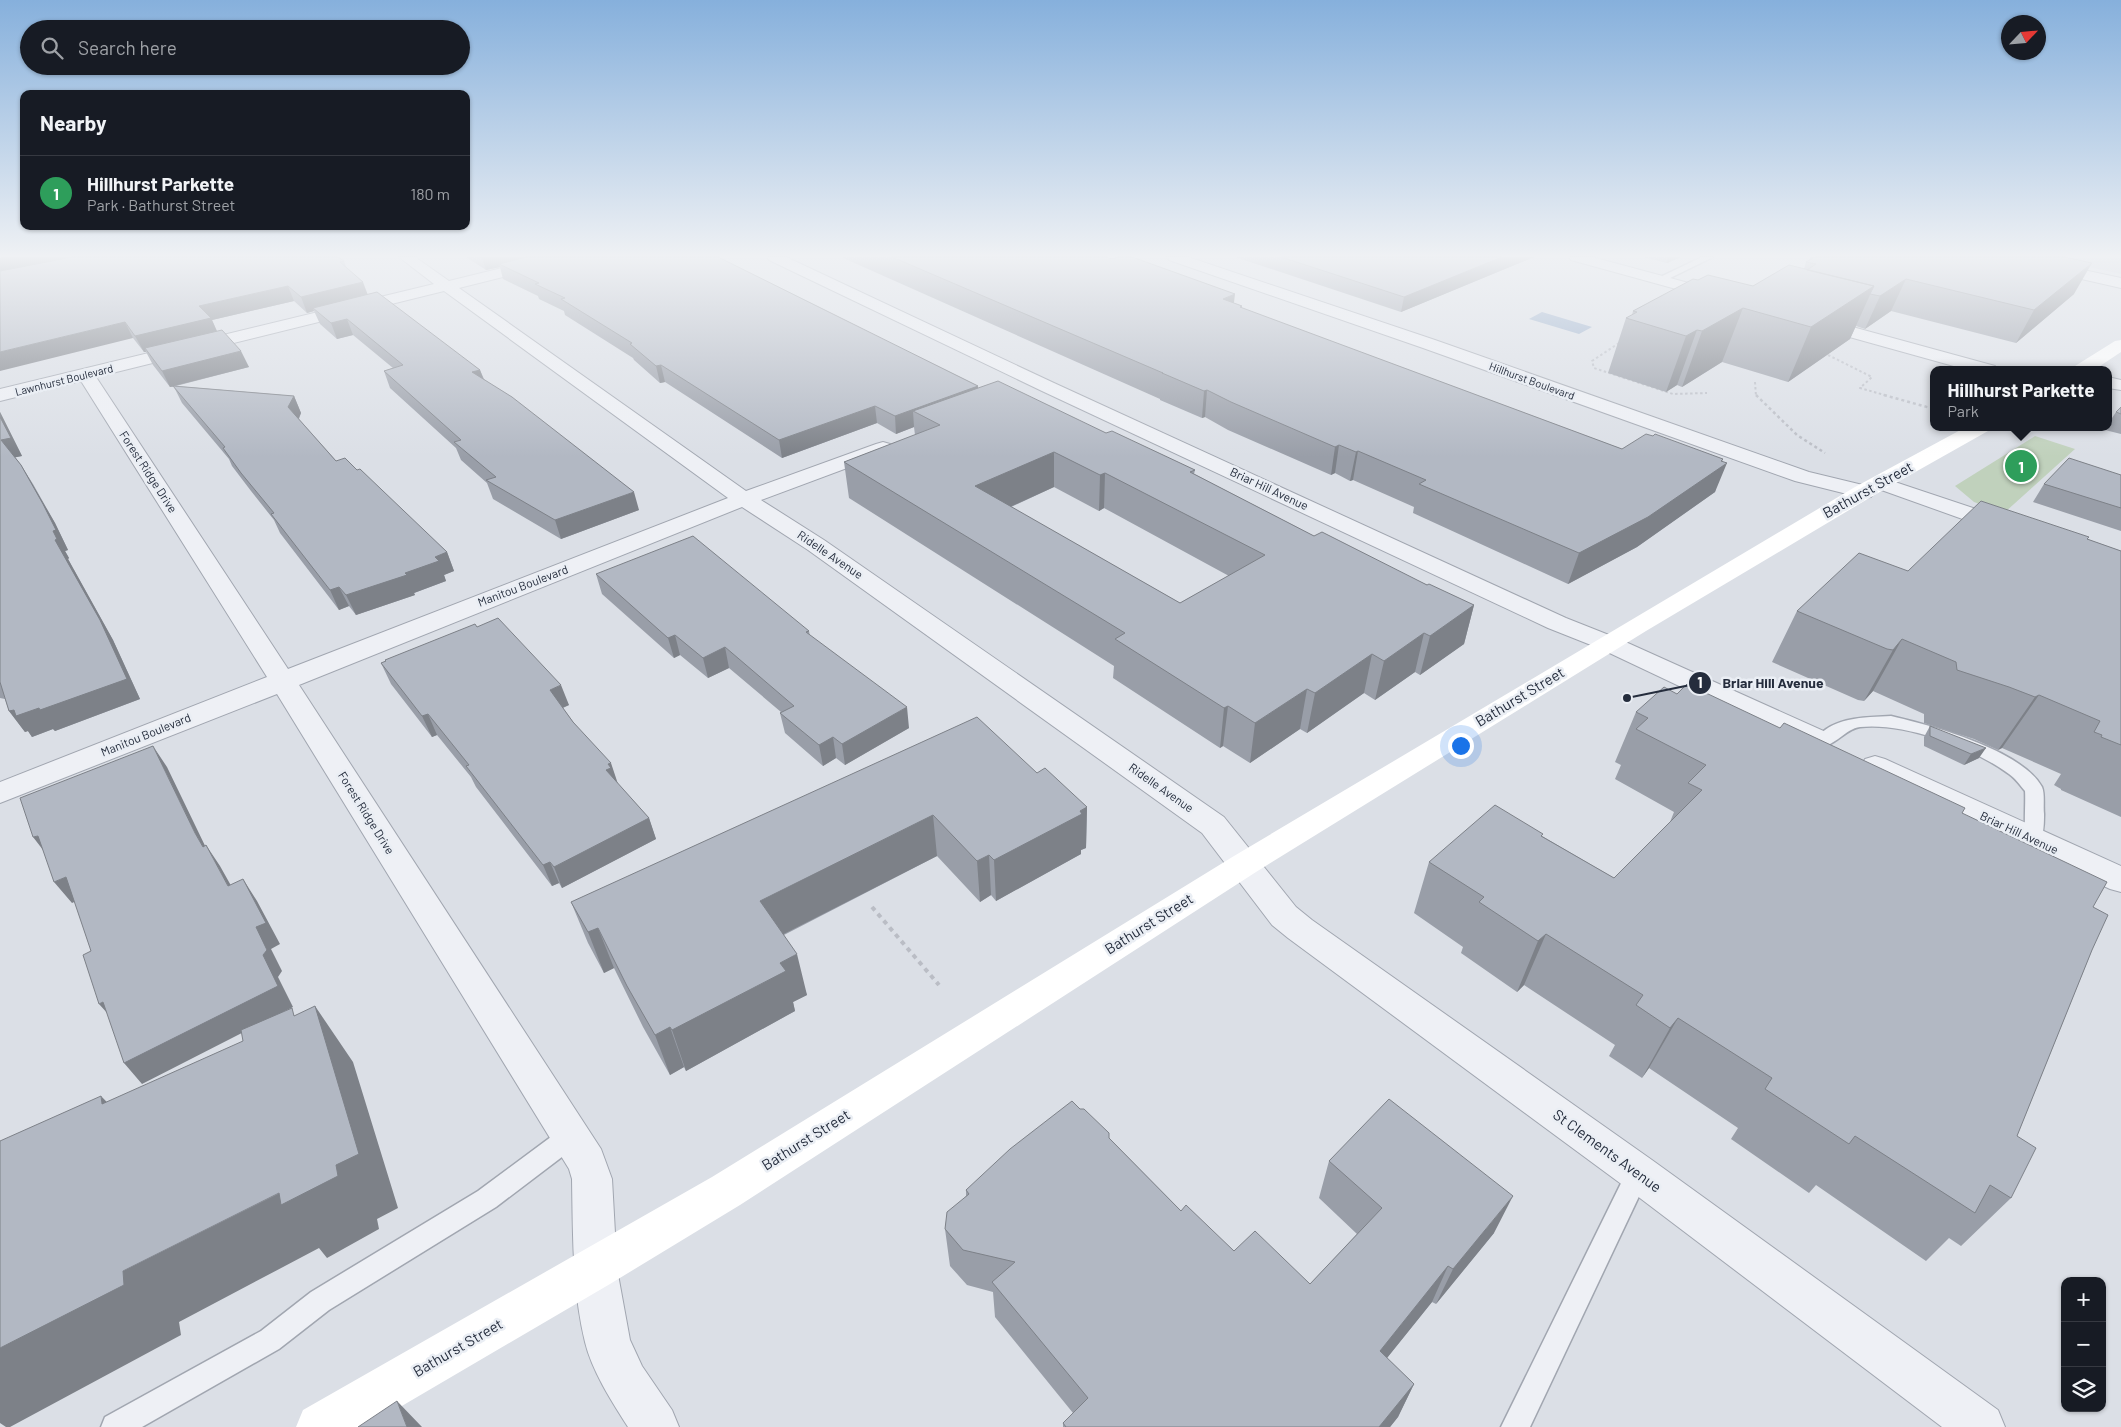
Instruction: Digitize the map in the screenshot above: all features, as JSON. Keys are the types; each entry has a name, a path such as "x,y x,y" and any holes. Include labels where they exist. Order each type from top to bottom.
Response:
{"main road":[{"path":"2087,366 2121,345"},
{"name":"Bathurst Street","path":"320,1427 595,1269 726,1191 1245,864 1872,488 1974,431"}],"street":[{"name":"Lawnhurst Boulevard","path":"0,395 294,324"},
{"name":"Ridelle Avenue","path":"499,324 744,499 824,551 1213,825 1245,864"},
{"name":"Briar Hill Avenue","path":"914,324 1557,623 1610,644 2121,880"},
{"name":"Hillhurst Boulevard","path":"1369,324 1802,477 1872,488 2027,534"},
{"path":"1821,324 1974,366"},
{"name":"Forest Ridge Drive","path":"86,375 282,680 587,1162 592,1179 595,1269 608,1343 626,1382 655,1427"},
{"path":"1027,395 1048,387"},
{"name":"Manitou Boulevard","path":"0,793 744,499 899,442"},
{"name":"St Clements Avenue","path":"1245,864 1284,916 1300,929 1638,1173 1981,1427"}],"lane":[{"path":"1822,742 1844,726 1860,722 1891,721 1930,730 1972,746 2016,770 2034,789 2035,818 2033,839"},
{"path":"116,1427 270,1340 320,1301 487,1199 571,1136"},
{"path":"1515,1427 1638,1173"}],"path":[{"path":"1623,340 1592,361 1594,368 1673,394 1707,393"},
{"path":"1820,351 1872,377 1860,388 1930,408"},
{"path":"1755,382 1756,397 1800,439 1829,454"},
{"path":"872,907 939,985"}],"green space":[{"path":"2035,436 2075,449 2004,513 1974,502 1955,486"}],"water":[{"path":"1544,324 1581,324 1592,327 1579,334"}],"building":[{"path":"0,324 118,324 0,352"},
{"path":"126,324 187,324 135,336"},
{"path":"353,324 419,324 480,370 472,372 512,397 634,492 555,520 486,480 496,477 454,442 461,440 384,371 403,365"},
{"path":"601,324 852,324 978,386 895,416 875,406 779,440 661,365 656,366 630,344 632,343"},
{"path":"1047,324 1285,324 1622,449 1646,434 1653,436 1655,434 1723,459 1721,461 1727,463 1648,517 1579,553 1419,484 1426,480 1358,451 1356,452 1339,445 1335,447 1207,390 1204,391"},
{"path":"1645,324 1715,324 1702,331 1697,330 1686,336"},
{"path":"1799,324 1816,324 1811,327"},
{"path":"222,330 241,351 162,371 145,348"},
{"path":"998,381 1106,433 1112,431 1195,470 1190,472 1314,536 1322,532 1427,585 1429,584 1474,605 1430,636 1424,633 1384,661 1372,654 1315,693 1307,689 1255,723 1228,706 1224,708 1115,639 1125,633 844,462 940,425 913,411","holes":["1054,452 1100,475 1105,473 1265,555 1180,603 975,486"]},
{"path":"173,386 294,396 288,407 336,461 345,458 357,470 360,469 447,552 435,557 439,561 405,573 407,575 346,595 339,587 330,590 271,514 274,513 241,473 223,448 225,447"},
{"path":"2121,407 2121,414 2116,412"},
{"path":"0,417 11,438 1,440 21,465 43,504 56,530 53,531 57,539 55,540 100,620 127,679 40,710 39,708 16,716 14,710 9,711 0,682"},
{"path":"2069,458 2121,475 2121,508 2044,484"},
{"path":"1981,501 2089,537 2087,539 2121,551 2121,745 2094,732 2100,721 2039,695 2035,697 1957,670 1956,662 1902,639 1893,650 1887,649 1797,611 1859,553 1908,571"},
{"path":"693,536 809,631 806,632 907,707 842,744 833,737 819,745 780,713 794,706 725,647 703,658 675,635 668,638 596,574"},
{"path":"498,618 561,685 550,690 573,722 611,763 608,764 611,768 606,770 649,818 554,867 550,862 543,865 466,766 469,765 428,714 422,716 381,663 475,624 477,627"},
{"path":"1687,684 1780,728 1784,723 1965,808 1962,813 2107,882 2093,907 2108,915 2017,1136 2036,1148 2011,1198 1990,1185 1975,1213 1855,1136 1849,1144 1765,1089 1772,1078 1678,1018 1670,1028 1636,1005 1643,995 1546,934 1538,941 1479,902 1484,897 1429,862 1495,805 1543,834 1541,836 1614,878 1702,790 1688,783 1706,765 1636,729 1648,718 1636,712 1664,687 1677,694"},
{"path":"977,717 1037,773 1045,768 1087,807 1080,811 1082,814 994,860 989,855 977,861 933,815 760,901 797,954 780,963 786,971 672,1030 670,1027 655,1035 627,986 598,928 588,932 571,902"},
{"path":"1930,726 1986,748 1971,754 1930,736"},
{"path":"153,746 203,847 206,845 228,886 243,879 266,923 256,927 267,950 263,955 278,986 124,1063 103,1002 99,1004 83,955 91,951 66,877 54,882 38,836 33,837 20,798"},
{"path":"315,1006 359,1154 336,1165 338,1176 281,1205 279,1193 123,1271 124,1285 0,1348 0,1141 101,1096 102,1104 243,1041 241,1030 292,1008 294,1016"},
{"path":"1389,1099 1513,1196 1453,1269 1448,1266 1380,1351 1414,1384 1379,1427 1066,1427 1063,1423 1088,1398 992,1282 1015,1262 963,1250 945,1229 947,1212 969,1194 966,1190 1010,1149 1072,1101 1080,1109 1084,1109 1109,1133 1109,1138 1181,1211 1186,1205 1234,1251 1255,1231 1310,1284 1382,1208 1329,1161"},
{"path":"397,1401 407,1427 358,1427"}],"place":[{"name":"Hillhurst Parkette","path":"2021,466"},
{"name":"Briar Hill Avenue","path":"1627,698"}]}
